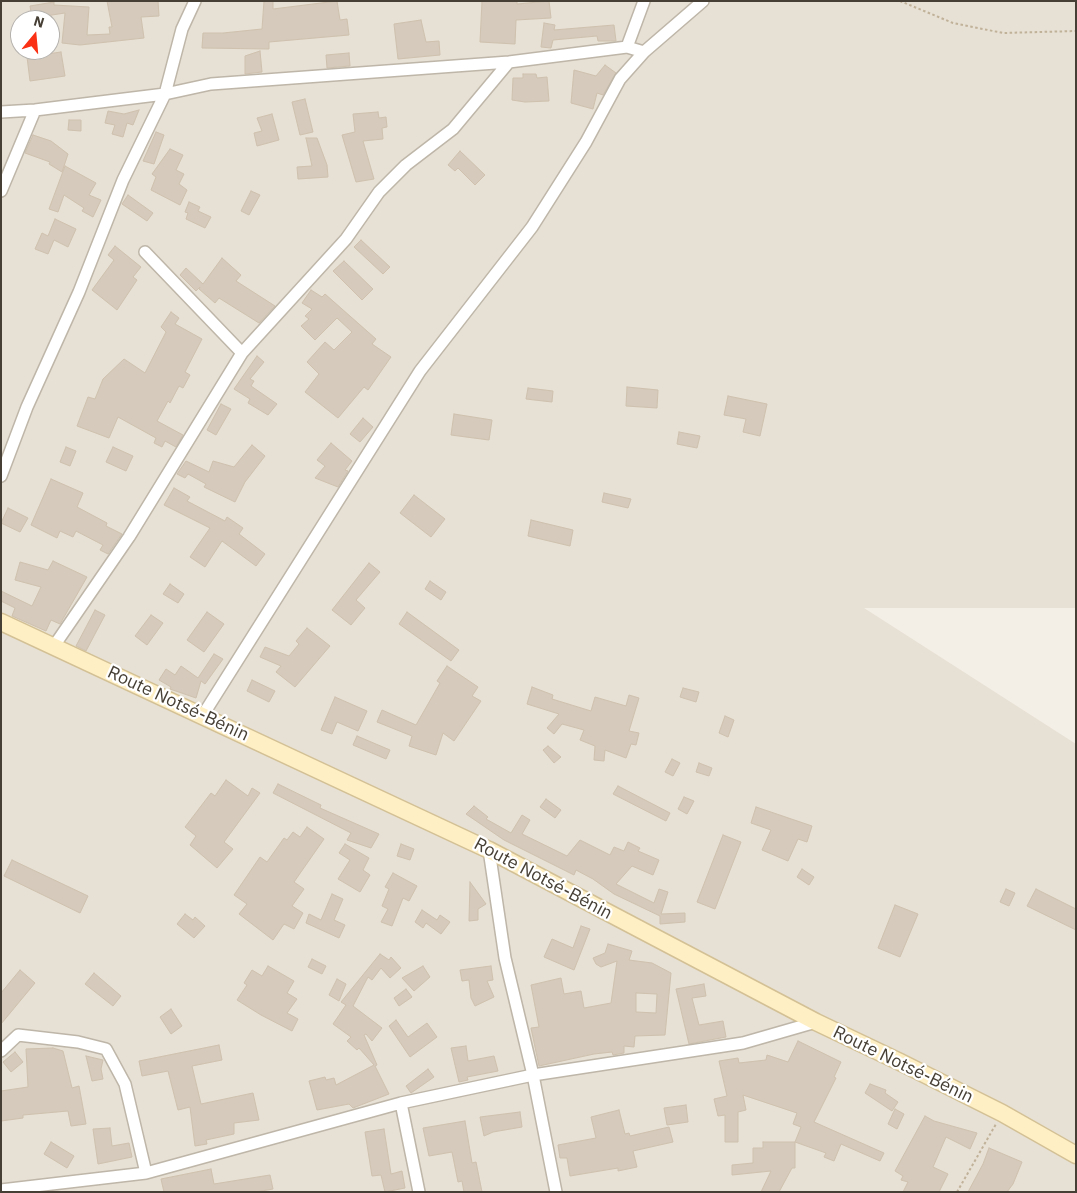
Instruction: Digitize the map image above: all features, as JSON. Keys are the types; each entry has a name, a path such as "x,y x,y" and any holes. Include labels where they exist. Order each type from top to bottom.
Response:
{"main road":[{"name":"Route Notsé-Bénin","path":"1,622 489,850 816,1022 1002,1113 1076,1154"}],"street":[{"path":"1,476 27,407 79,292 123,180 165,94 182,28 195,1"},
{"path":"627,47 644,1"},
{"path":"203,715 420,371 532,227 586,142 620,80 644,52 703,1"},
{"path":"1,112 35,110 165,94 211,84 509,62 627,47 644,52"},
{"path":"54,646 129,537 242,353 346,239 379,192 406,165 453,129 509,62"},
{"path":"1,191 35,110"},
{"path":"145,252 242,353"},
{"path":"489,850 505,958 534,1074 556,1192"},
{"path":"1,1190 146,1173 401,1103 534,1074 743,1043 816,1022"},
{"path":"1,1051 18,1035 78,1042 106,1049 125,1084 146,1173"},
{"path":"401,1103 419,1192"}],"path":[{"path":"900,1 953,23 1002,32 1076,31"},
{"path":"957,1192 1002,1113"}],"shaded area":[{"path":"1,1 1076,1 1076,608 864,608 1076,744 1076,1192 1,1192"}],"building":[{"path":"107,1 158,1 159,16 141,17 144,38 80,45 62,43 65,13 60,14 60,10 31,10 30,6 54,2 54,5 89,7 87,35 110,34 109,27 112,27"},
{"path":"264,1 273,1 273,9 337,1 340,20 347,19 349,35 269,42 269,49 202,48 203,33 262,29"},
{"path":"482,1 517,1 517,4 549,1 551,18 516,20 515,44 480,42"},
{"path":"421,20 426,42 439,41 440,55 398,59 394,24"},
{"path":"544,23 555,25 554,30 614,25 616,41 598,41 597,36 553,40 551,48 541,47"},
{"path":"260,51 262,72 245,74 245,56"},
{"path":"60,52 65,76 30,81 27,60 60,60"},
{"path":"349,53 350,66 327,68 326,55"},
{"path":"605,65 616,73 603,95 597,93 593,109 571,103 574,70 596,76"},
{"path":"523,74 536,74 537,78 547,77 549,101 525,102 512,100 513,78 523,78"},
{"path":"305,99 313,132 300,135 292,102"},
{"path":"139,110 133,125 127,123 123,137 112,134 115,125 105,123 108,111 124,114"},
{"path":"378,112 379,118 386,117 387,127 382,128 383,139 363,141 374,179 356,182 342,135 355,132 353,114"},
{"path":"272,114 279,140 257,146 254,133 262,131 257,118"},
{"path":"69,120 81,120 81,131 68,130"},
{"path":"156,132 164,135 154,164 143,161"},
{"path":"33,135 51,141 68,154 62,172 49,164 50,162 25,153"},
{"path":"306,138 317,138 327,165 328,177 298,179 297,167 312,166"},
{"path":"170,149 183,155 176,170 184,174 179,184 187,190 180,205 151,190 156,177 152,174"},
{"path":"460,151 485,175 475,185 458,168 455,171 448,165"},
{"path":"65,166 96,183 89,195 101,200 93,217 82,211 84,208 64,195 58,212 49,209"},
{"path":"251,191 260,195 249,215 241,211"},
{"path":"128,195 153,213 147,221 122,204"},
{"path":"189,202 200,207 198,211 211,217 205,228 186,219 188,213 185,212"},
{"path":"55,219 76,229 68,247 54,240 48,254 35,249 42,233 48,236"},
{"path":"361,240 390,267 383,274 354,247"},
{"path":"115,246 141,267 133,277 137,280 117,310 92,290 114,260 108,255"},
{"path":"222,258 241,275 236,281 275,306 259,323 219,298 215,303 199,289 200,287 196,291 180,275 186,268 203,284"},
{"path":"344,261 373,289 362,300 333,271"},
{"path":"311,290 322,297 325,294 376,339 372,344 391,357 368,390 364,387 338,418 305,392 319,374 307,362 325,342 334,350 352,332 337,318 315,340 301,326 309,319 305,316 312,309 302,303"},
{"path":"171,312 179,318 175,324 202,339 185,372 190,375 183,388 179,386 157,421 183,435 176,447 165,441 162,447 154,443 156,438 118,417 109,438 77,426 88,397 95,399 103,379 124,359 145,373 166,332 161,327"},
{"path":"257,356 264,362 250,379 254,381 251,386 277,404 268,415 248,403 250,399 234,389"},
{"path":"627,387 658,390 657,408 626,406"},
{"path":"528,388 553,391 552,402 526,399"},
{"path":"728,396 767,404 760,436 743,432 746,419 724,415"},
{"path":"221,404 231,409 216,435 207,430"},
{"path":"454,414 492,420 489,440 451,435"},
{"path":"363,418 373,427 360,442 350,434"},
{"path":"679,432 700,436 697,448 677,444"},
{"path":"331,443 352,461 345,470 348,471 338,487 315,478 325,466 317,460"},
{"path":"252,445 265,456 245,482 235,502 204,487 206,484 188,474 185,478 177,474 186,461 209,472 213,461 234,467"},
{"path":"66,447 76,451 70,466 60,462"},
{"path":"113,447 133,456 126,471 106,462"},
{"path":"51,479 83,493 77,507 107,523 106,526 122,534 108,554 100,550 103,545 76,531 73,537 60,531 57,538 31,525"},
{"path":"174,488 190,497 187,501 225,521 227,517 243,528 239,534 265,554 256,566 222,541 205,567 190,557 210,528 164,505"},
{"path":"604,493 631,499 628,508 602,502"},
{"path":"414,495 445,519 431,537 400,513"},
{"path":"8,508 28,518 20,532 1,523"},
{"path":"531,520 573,530 570,546 528,536"},
{"path":"53,561 87,577 60,624 51,620 46,631 12,616 15,608 1,601 1,591 32,606 41,587 15,580 20,562 48,570"},
{"path":"369,563 380,572 356,600 365,608 351,625 332,610"},
{"path":"430,581 446,592 441,600 425,589"},
{"path":"170,584 184,594 178,603 163,594"},
{"path":"95,610 105,615 86,651 76,646"},
{"path":"207,612 224,624 204,652 187,640"},
{"path":"407,612 459,650 451,661 399,624"},
{"path":"151,615 163,623 147,645 135,636"},
{"path":"307,628 330,646 295,687 276,672 281,666 260,657 265,647 289,656 299,644 296,641"},
{"path":"214,654 223,659 205,684 201,681 196,698 170,689 171,687 159,680 166,669 175,675 181,666 198,678"},
{"path":"447,666 478,687 472,696 481,701 454,741 443,733 436,755 409,746 412,736 377,722 382,710 416,725 440,683 437,681"},
{"path":"252,680 275,691 269,702 247,691"},
{"path":"532,687 553,695 552,699 591,711 595,697 626,706 629,695 639,698 629,731 639,733 636,745 631,744 626,758 605,750 604,761 594,760 595,746 580,740 584,730 562,724 554,734 547,728 559,714 527,704"},
{"path":"683,688 699,692 696,702 680,697"},
{"path":"335,697 367,711 358,731 337,722 332,734 321,730"},
{"path":"725,716 734,720 728,737 719,733"},
{"path":"357,736 390,750 386,759 353,745"},
{"path":"548,746 561,757 554,763 543,750"},
{"path":"672,759 680,763 673,776 665,772"},
{"path":"699,763 712,768 709,776 696,772"},
{"path":"226,780 248,796 252,788 260,793 224,842 233,849 217,868 190,845 196,836 185,827 211,793 215,796"},
{"path":"278,784 321,805 320,808 379,834 371,848 347,840 351,833 273,793"},
{"path":"618,786 670,813 666,821 613,794"},
{"path":"684,797 694,801 687,814 678,809"},
{"path":"546,799 561,810 555,818 540,807"},
{"path":"474,806 488,817 486,819 511,833 522,815 530,820 522,834 567,856 580,840 610,855 614,847 624,851 628,842 640,848 638,851 659,860 653,875 632,866 616,884 654,903 659,889 668,892 661,914 685,913 685,922 660,924 660,916 614,894 593,879 576,870 574,875 504,840 466,814"},
{"path":"756,807 812,826 807,842 798,839 788,861 762,850 771,830 751,823"},
{"path":"307,827 324,839 294,882 304,889 292,906 303,913 294,929 284,924 273,940 239,914 247,904 234,895 260,857 267,862 284,838 287,840 293,832 300,837"},
{"path":"723,835 741,842 715,909 697,902"},
{"path":"345,844 369,858 363,870 370,875 360,892 338,879 350,860 339,853"},
{"path":"401,844 414,849 410,860 397,856"},
{"path":"12,860 88,896 80,913 4,876"},
{"path":"802,869 814,877 809,885 797,877"},
{"path":"393,873 417,886 409,901 403,898 392,926 381,922 388,909 382,906 389,889 385,887"},
{"path":"470,882 486,904 478,909 478,920 469,921"},
{"path":"1006,889 1015,893 1009,906 1000,902"},
{"path":"1036,889 1076,909 1076,930 1027,906"},
{"path":"332,894 343,899 334,920 345,925 339,938 306,923 309,914 321,920"},
{"path":"895,905 918,914 900,957 878,948"},
{"path":"422,910 437,920 440,915 450,922 441,934 426,923 423,928 415,922"},
{"path":"185,914 193,920 195,917 205,926 194,938 177,924"},
{"path":"581,926 590,929 574,970 544,957 552,939 573,948"},
{"path":"608,944 632,951 629,960 652,963 671,973 665,1035 635,1036 634,1047 624,1046 624,1053 613,1055 612,1052 594,1054 539,1066 531,1028 539,1027 531,985 561,978 564,994 581,991 584,1008 611,1003 617,961 601,967 596,964 593,958 605,953","holes":["636,993 657,994 656,1013 636,1012"]},
{"path":"380,954 389,960 391,957 401,968 390,978 381,968 372,980 368,977 353,1006 382,1028 372,1041 366,1034 364,1035 377,1065 375,1066 389,1094 353,1108 349,1104 317,1110 309,1081 325,1077 326,1080 334,1078 336,1085 374,1065 359,1048 357,1050 347,1041 351,1037 333,1024 346,1005 341,1002"},
{"path":"312,959 326,966 322,974 308,967"},
{"path":"268,966 294,981 287,993 297,999 287,1013 298,1019 292,1031 237,1000 247,985 244,983 252,970 262,976"},
{"path":"423,966 430,977 414,991 402,978"},
{"path":"491,966 493,980 487,981 494,997 475,1006 471,998 469,980 462,981 460,970"},
{"path":"20,970 35,983 1,1024 1,993"},
{"path":"94,973 121,996 113,1006 85,984"},
{"path":"337,979 346,984 339,1001 329,995"},
{"path":"704,984 706,996 692,998 699,1025 723,1021 726,1037 689,1044 676,989"},
{"path":"406,989 412,997 399,1006 394,998"},
{"path":"171,1009 182,1026 171,1034 160,1017"},
{"path":"396,1020 408,1037 427,1023 437,1037 410,1057 389,1026"},
{"path":"798,1041 841,1062 834,1077 836,1078 814,1122 884,1153 880,1161 841,1144 834,1161 824,1157 826,1153 795,1142 801,1127 793,1124 797,1113 743,1095 746,1110 738,1112 738,1142 725,1142 725,1115 718,1116 714,1099 727,1096 719,1061 738,1058 739,1063 766,1060 767,1055 788,1062"},
{"path":"219,1045 222,1060 192,1066 201,1104 253,1093 259,1120 234,1123 234,1134 206,1140 207,1144 195,1146 190,1107 178,1110 168,1071 142,1076 139,1061"},
{"path":"466,1046 468,1061 494,1056 498,1071 467,1077 468,1080 459,1082 451,1048"},
{"path":"53,1048 63,1051 72,1088 79,1086 86,1124 71,1126 68,1111 23,1115 23,1118 1,1121 1,1091 28,1087 26,1049"},
{"path":"15,1052 23,1062 11,1072 3,1062"},
{"path":"86,1056 103,1060 101,1069 103,1079 92,1081"},
{"path":"428,1069 434,1077 411,1093 406,1086"},
{"path":"870,1084 886,1090 885,1093 898,1102 892,1111 865,1093"},
{"path":"686,1105 688,1122 667,1125 664,1108"},
{"path":"895,1109 904,1114 897,1129 888,1124"},
{"path":"619,1110 625,1134 629,1133 630,1136 669,1127 673,1142 633,1151 637,1167 618,1171 618,1168 570,1176 567,1158 560,1158 558,1145 596,1138 591,1117"},
{"path":"520,1112 522,1127 493,1132 484,1136 480,1117"},
{"path":"925,1116 934,1121 977,1133 970,1149 946,1137 933,1167 948,1174 939,1192 903,1192 908,1182 901,1180 903,1176 895,1171"},
{"path":"465,1121 472,1163 476,1162 482,1192 464,1192 462,1181 458,1182 452,1152 429,1156 423,1128"},
{"path":"110,1128 112,1146 129,1143 132,1157 98,1164 93,1129"},
{"path":"384,1129 391,1174 402,1171 405,1188 385,1192 381,1175 372,1176 365,1132"},
{"path":"51,1142 74,1156 67,1168 44,1154"},
{"path":"763,1142 795,1142 795,1168 792,1168 779,1192 761,1192 771,1171 732,1175 732,1165 753,1163 753,1148 763,1148"},
{"path":"989,1148 1022,1162 1013,1184 1007,1192 968,1192 983,1164"},
{"path":"211,1169 214,1184 270,1175 273,1189 256,1192 164,1192 161,1179"}]}
